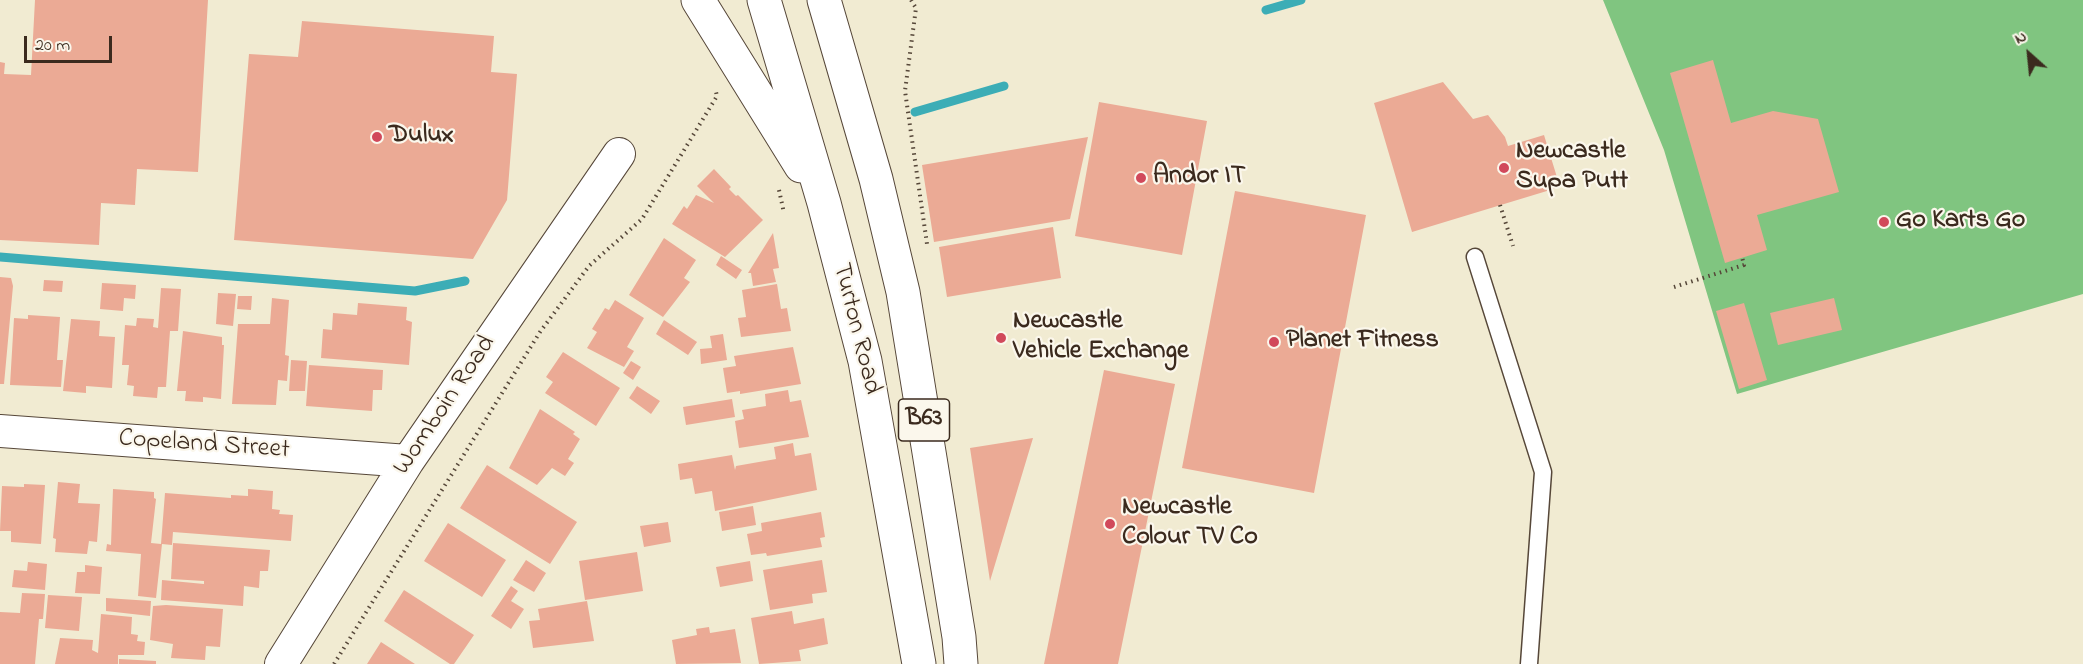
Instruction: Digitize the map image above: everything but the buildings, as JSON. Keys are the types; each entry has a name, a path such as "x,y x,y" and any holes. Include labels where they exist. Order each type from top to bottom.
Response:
{"main road":[{"path":"698,0 824,203"},
{"name":"Turton Road","path":"764,0 824,203 865,361 919,664"},
{"name":"Turton Road","path":"827,3 876,179 903,292 960,637 961,664"}],"street":[{"name":"Womboin Road","path":"281,664 408,461 619,154"},
{"name":"Copeland Street","path":"0,431 408,461"}],"lane":[{"path":"1476,257 1543,472 1529,664"}],"path":[{"path":"334,664 540,332 589,266 642,219 717,96 712,86"},
{"path":"1500,206 1513,246"},
{"path":"1674,287 1744,265 1742,257"}],"green space":[{"name":"Go Karts Go","path":"1603,0 2083,0 2083,294 1737,394 1664,150"}],"waterway":[{"path":"1266,10 1301,0"},
{"path":"915,112 1004,86"},
{"path":"0,257 415,291 465,281"}],"place":[{"name":"Dulux","path":"377,137"},
{"name":"Newcastle Supa Putt","path":"1504,168"},
{"name":"Andor IT","path":"1141,178"},
{"name":"Go Karts Go","path":"1884,222"},
{"name":"Newcastle Vehicle Exchange","path":"1001,338"},
{"name":"Planet Fitness","path":"1274,342"},
{"name":"Newcastle Colour TV Co","path":"1110,524"}]}
